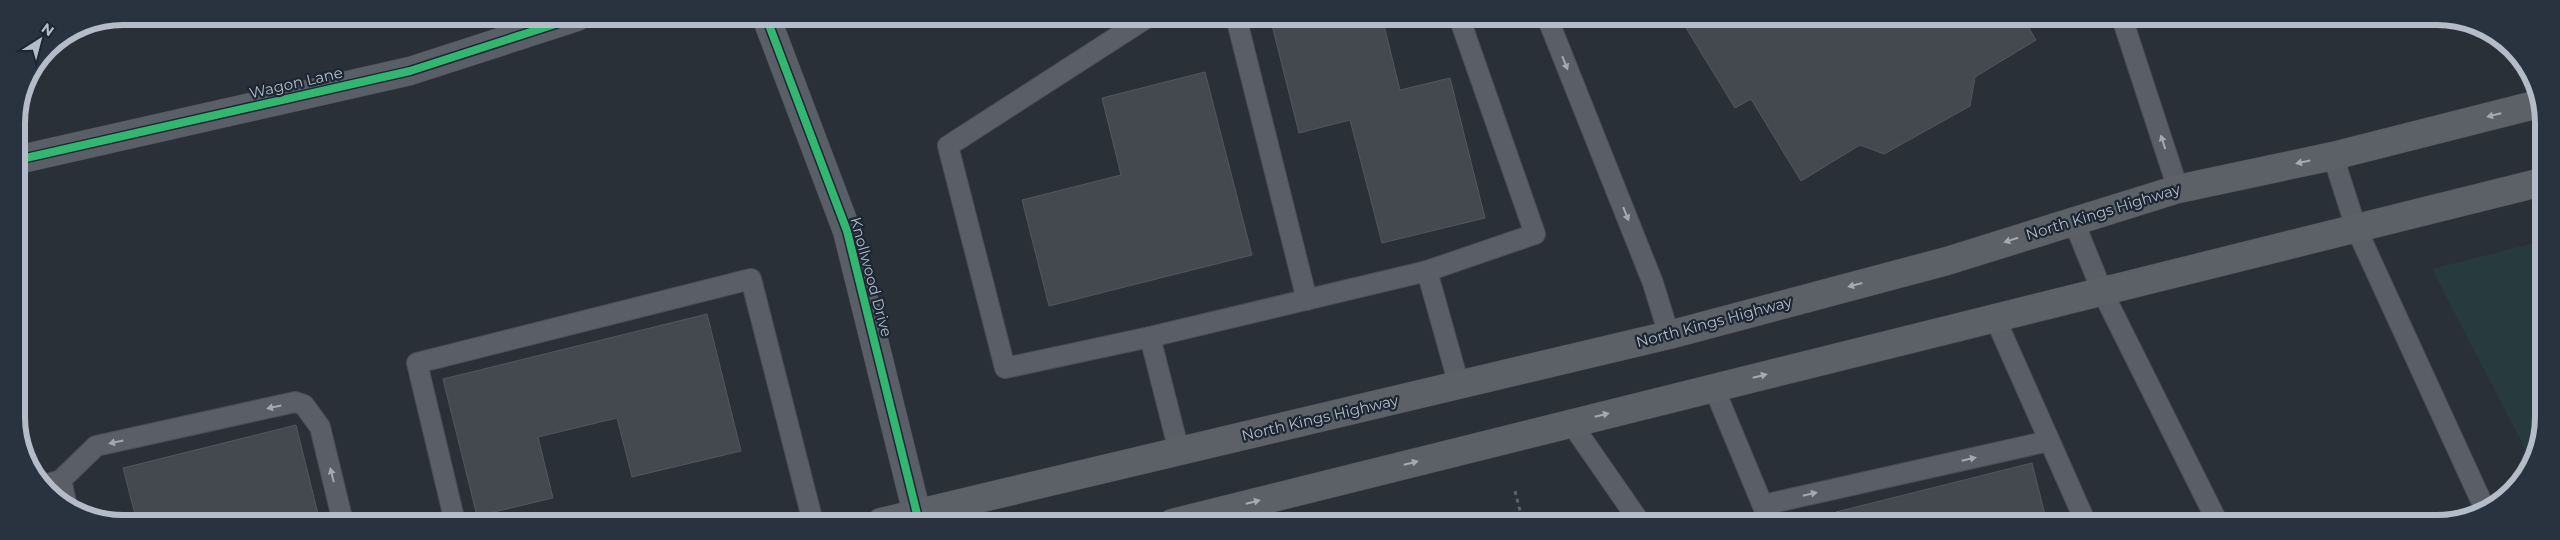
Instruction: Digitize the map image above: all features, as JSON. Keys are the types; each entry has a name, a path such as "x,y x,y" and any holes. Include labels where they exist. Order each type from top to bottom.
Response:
{"main road":[{"name":"North Kings Highway","path":"930,515 1180,451 1669,335 1947,261 2178,189 2333,156 2533,105"},
{"path":"1204,515 2535,184"}],"street":[{"name":"Wagon Lane","path":"25,158 410,71 552,25"},
{"name":"Knollwood Drive","path":"769,25 847,231 917,515"}],"lane":[{"path":"1136,25 948,146 1005,368 1150,337 1427,271 1535,234 1463,25"},
{"path":"1238,25 1307,300"},
{"path":"1550,25 1654,283 1669,335"},
{"path":"2124,25 2178,189"},
{"path":"2333,156 2356,228 2483,504"},
{"path":"2074,222 2102,292 2214,515"},
{"path":"1427,271 1459,385"},
{"path":"453,515 417,363 751,279 811,515"},
{"path":"1994,318 2082,515"},
{"path":"1150,337 1180,451"},
{"path":"1714,388 1766,514 2049,440"},
{"path":"52,483 96,446 295,402 304,405 320,427 342,515"},
{"path":"1570,423 1635,515"}],"path":[{"path":"1515,492 1521,515"}],"green space":[{"path":"2535,243 2535,417 2528,454 2432,269"}],"building":[{"path":"1272,25 1384,25 1400,90 1450,78 1485,218 1382,243 1350,120 1299,133"},
{"path":"1684,25 2027,25 2036,40 1975,77 1970,106 1884,154 1860,145 1801,181 1751,99 1735,108"},
{"path":"1205,72 1252,255 1049,306 1022,200 1121,175 1102,98"},
{"path":"707,314 741,451 632,477 617,418 538,437 553,498 477,515 443,379"},
{"path":"296,425 318,515 135,515 123,468"},
{"path":"2032,463 2045,515 1837,515 1836,512"}],"cycle path":[{"path":"25,158 410,71 552,25"},
{"path":"769,25 847,231 917,515"}]}
